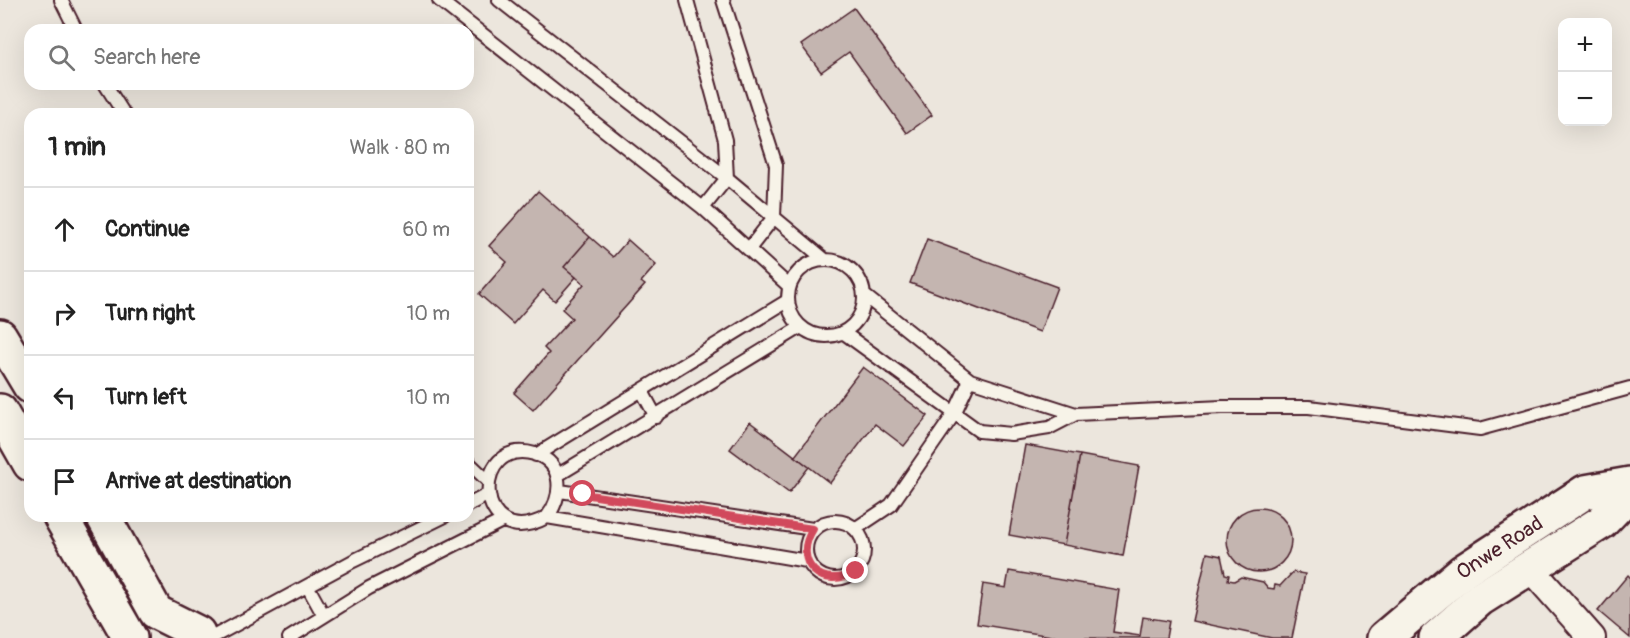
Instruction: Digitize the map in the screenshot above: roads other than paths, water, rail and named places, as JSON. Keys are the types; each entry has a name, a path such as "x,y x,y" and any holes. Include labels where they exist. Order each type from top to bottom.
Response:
{"main road":[{"path":"0,336 24,376"},
{"path":"0,411 24,453"},
{"name":"Onwe Road","path":"1384,638 1462,572 1585,492 1630,484"},
{"name":"Onwe Road","path":"1436,638 1480,599 1602,522 1630,493"},
{"path":"63,522 129,638"},
{"path":"106,522 156,612 204,636"},
{"path":"144,638 156,629 170,626 185,627 204,636"}],"street":[{"path":"1530,568 1592,638"}],"lane":[{"path":"60,0 73,24"},
{"path":"439,0 469,24"},
{"path":"499,0 727,178 824,259"},
{"path":"687,0 725,140 727,178 703,208"},
{"path":"723,0 776,165 774,217 749,249"},
{"path":"474,28 703,208 789,286"},
{"path":"109,90 120,108"},
{"path":"824,259 839,261 852,269 861,281 865,296 864,310 856,323 844,333 821,336 801,327 792,315 788,301 789,286 797,273 809,264 824,259"},
{"path":"865,296 970,380 1076,414 1222,407 1309,407 1480,429 1630,388"},
{"path":"536,455 788,301"},
{"path":"558,475 801,327"},
{"path":"844,333 979,431 1011,434 1049,428 1076,414"},
{"path":"855,529 891,505 954,414 970,380"},
{"path":"642,391 656,417"},
{"path":"521,452 536,455 549,463 558,475 560,490 557,505 547,517 526,525 504,520 493,510 487,495 488,480 495,466 506,456 521,452"},
{"path":"474,467 488,480"},
{"path":"560,490 813,529"},
{"path":"474,502 487,495"},
{"path":"547,517 807,561 824,577 835,579 856,571 864,549 862,538 855,529 834,520 823,522 813,529 807,539 805,550 807,561"},
{"path":"289,638 369,588 504,520"},
{"path":"204,636 308,587 433,522"},
{"path":"308,587 324,616"}]}
